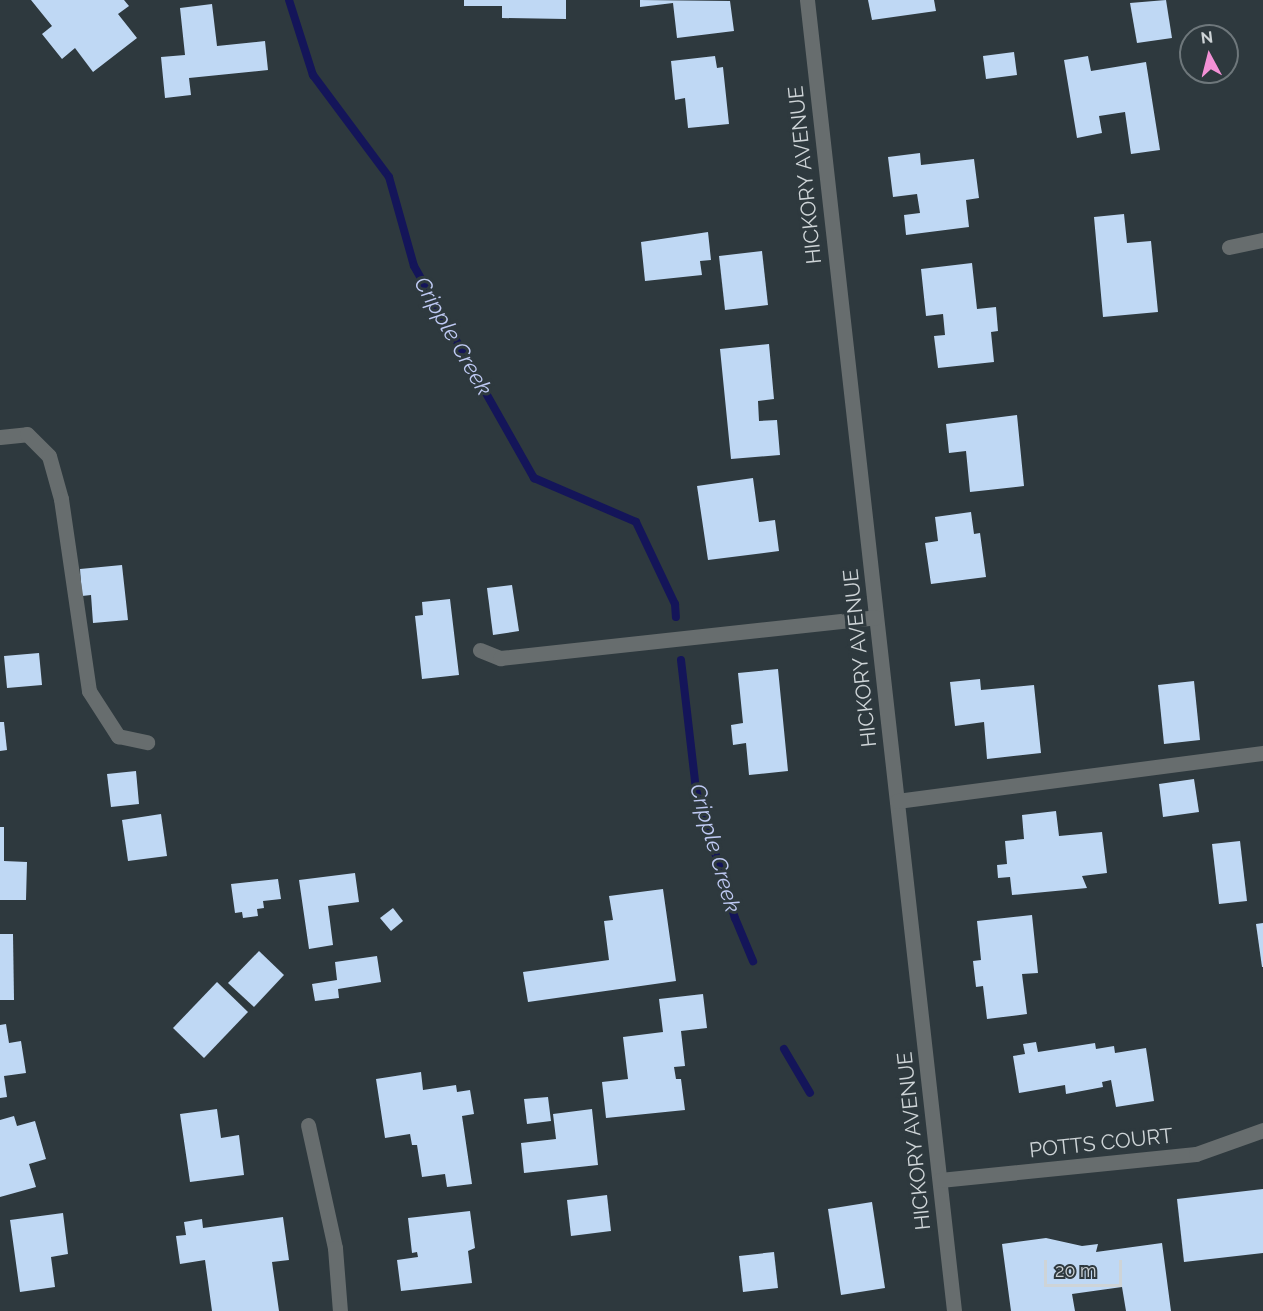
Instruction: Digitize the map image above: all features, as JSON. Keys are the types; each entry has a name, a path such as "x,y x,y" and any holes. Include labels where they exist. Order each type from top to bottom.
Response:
{"street":[{"name":"HICKORY AVENUE","path":"807,0 954,1311"},
{"path":"1229,247 1263,240"},
{"path":"0,437 27,434 49,456 61,499 89,691 118,736 147,742"},
{"path":"480,650 500,658 876,618"},
{"path":"897,801 1263,753"},
{"path":"308,1125 335,1248 340,1311"},
{"name":"POTTS COURT","path":"940,1180 1196,1154 1263,1130"}],"building":[{"path":"31,0 124,0 129,6 118,14 137,38 93,72 75,48 62,59 42,34 52,26"},
{"path":"464,0 566,0 566,19 502,18 502,6 464,6"},
{"path":"640,0 730,1 734,31 677,38 673,3 640,7"},
{"path":"868,0 934,0 936,11 872,20"},
{"path":"1166,0 1172,38 1137,43 1130,3"},
{"path":"212,4 217,46 265,41 268,70 189,78 191,95 165,98 161,57 185,55 180,8"},
{"path":"1014,52 1017,75 986,79 983,56"},
{"path":"715,56 717,68 723,67 729,124 688,128 685,98 675,100 671,61"},
{"path":"1088,56 1091,71 1146,62 1160,150 1131,154 1125,112 1099,116 1102,133 1077,138 1064,60"},
{"path":"920,153 921,165 974,159 979,198 966,200 969,227 906,235 904,215 920,213 917,194 893,197 888,157"},
{"path":"1124,214 1127,243 1151,241 1158,312 1103,317 1094,217"},
{"path":"708,232 711,260 700,261 702,275 645,281 641,242"},
{"path":"762,251 768,305 725,310 719,256"},
{"path":"972,263 977,309 996,307 998,331 991,332 994,362 938,368 934,336 945,335 943,314 926,316 921,269"},
{"path":"769,344 774,399 758,401 759,421 777,420 780,455 731,459 720,349"},
{"path":"1017,415 1024,486 970,492 966,451 949,453 946,424"},
{"path":"753,478 759,522 775,520 779,551 708,560 697,486"},
{"path":"971,512 974,534 980,533 986,577 931,584 925,543 938,541 935,517"},
{"path":"122,565 128,620 93,623 91,595 82,596 80,569"},
{"path":"512,585 519,631 493,635 487,588"},
{"path":"450,599 459,675 422,679 415,616 423,615 422,602"},
{"path":"39,653 42,685 7,688 4,656"},
{"path":"778,669 788,771 749,775 746,743 733,745 731,725 743,723 738,673"},
{"path":"980,679 981,690 1034,685 1041,753 987,759 984,722 955,726 950,682"},
{"path":"1194,681 1200,740 1164,744 1158,685"},
{"path":"0,722 4,722 7,750 0,751"},
{"path":"136,771 139,804 111,807 107,774"},
{"path":"1194,779 1199,812 1163,817 1159,784"},
{"path":"1056,811 1059,836 1102,832 1107,873 1082,876 1087,888 1012,895 1010,877 998,878 997,865 1007,864 1005,841 1024,839 1022,815"},
{"path":"161,814 167,856 128,861 122,820"},
{"path":"0,827 4,827 4,861 27,862 26,900 0,900"},
{"path":"1240,841 1247,901 1219,904 1212,844"},
{"path":"355,873 359,902 328,906 333,945 309,949 299,880"},
{"path":"278,879 281,899 263,901 264,908 257,909 258,916 243,918 242,912 235,913 231,884"},
{"path":"663,889 676,981 528,1002 523,972 609,960 604,921 613,920 609,896"},
{"path":"393,908 403,921 391,931 380,918"},
{"path":"1032,915 1038,973 1022,974 1027,1014 987,1019 983,986 976,987 973,961 981,960 977,921"},
{"path":"1263,923 1263,967 1262,967 1256,924"},
{"path":"0,934 13,934 14,1000 0,1000"},
{"path":"259,951 284,975 254,1007 228,983"},
{"path":"377,956 381,982 338,989 339,998 315,1001 312,984 337,980 335,962"},
{"path":"217,982 248,1012 204,1058 173,1028"},
{"path":"703,994 707,1028 681,1031 685,1066 674,1067 676,1079 681,1079 685,1110 606,1118 602,1082 628,1079 623,1037 663,1032 659,999"},
{"path":"6,1024 9,1043 21,1041 26,1073 4,1076 7,1097 0,1098 0,1025"},
{"path":"1036,1042 1038,1052 1095,1043 1096,1049 1114,1046 1115,1053 1146,1048 1154,1101 1116,1107 1111,1080 1102,1082 1103,1087 1066,1094 1065,1085 1019,1093 1013,1056 1025,1054 1023,1044"},
{"path":"421,1072 423,1090 456,1085 457,1092 470,1090 474,1114 462,1116 472,1184 447,1187 445,1174 422,1177 417,1145 412,1145 410,1134 385,1138 376,1079"},
{"path":"548,1097 551,1121 527,1124 524,1099"},
{"path":"217,1109 221,1138 239,1135 244,1175 190,1182 180,1114"},
{"path":"592,1109 598,1165 524,1173 521,1143 556,1139 553,1114"},
{"path":"14,1116 17,1126 35,1121 46,1159 29,1164 36,1187 0,1197 0,1120"},
{"path":"1263,1189 1263,1253 1184,1262 1177,1199"},
{"path":"607,1195 611,1231 571,1236 567,1200"},
{"path":"872,1202 885,1288 841,1295 828,1209"},
{"path":"470,1211 475,1248 468,1251 472,1283 401,1291 397,1260 418,1257 417,1252 412,1253 408,1218"},
{"path":"63,1213 68,1254 51,1257 55,1287 20,1292 10,1220"},
{"path":"283,1217 289,1260 272,1262 279,1311 212,1311 205,1260 180,1264 176,1236 186,1235 184,1222 202,1219 203,1228"},
{"path":"1046,1238 1082,1246 1098,1244 1096,1252 1162,1243 1171,1311 1126,1311 1122,1287 1072,1294 1075,1311 1011,1311 1002,1244"},
{"path":"774,1252 778,1288 743,1292 739,1256"}],"waterway":[{"name":"Cripple Creek","path":"289,0 313,75 389,177 414,266 534,478 636,522 675,604 676,617"},
{"name":"Cripple Creek","path":"681,660 696,790 735,918 753,961"},
{"name":"Cripple Creek","path":"784,1049 810,1093"}]}
